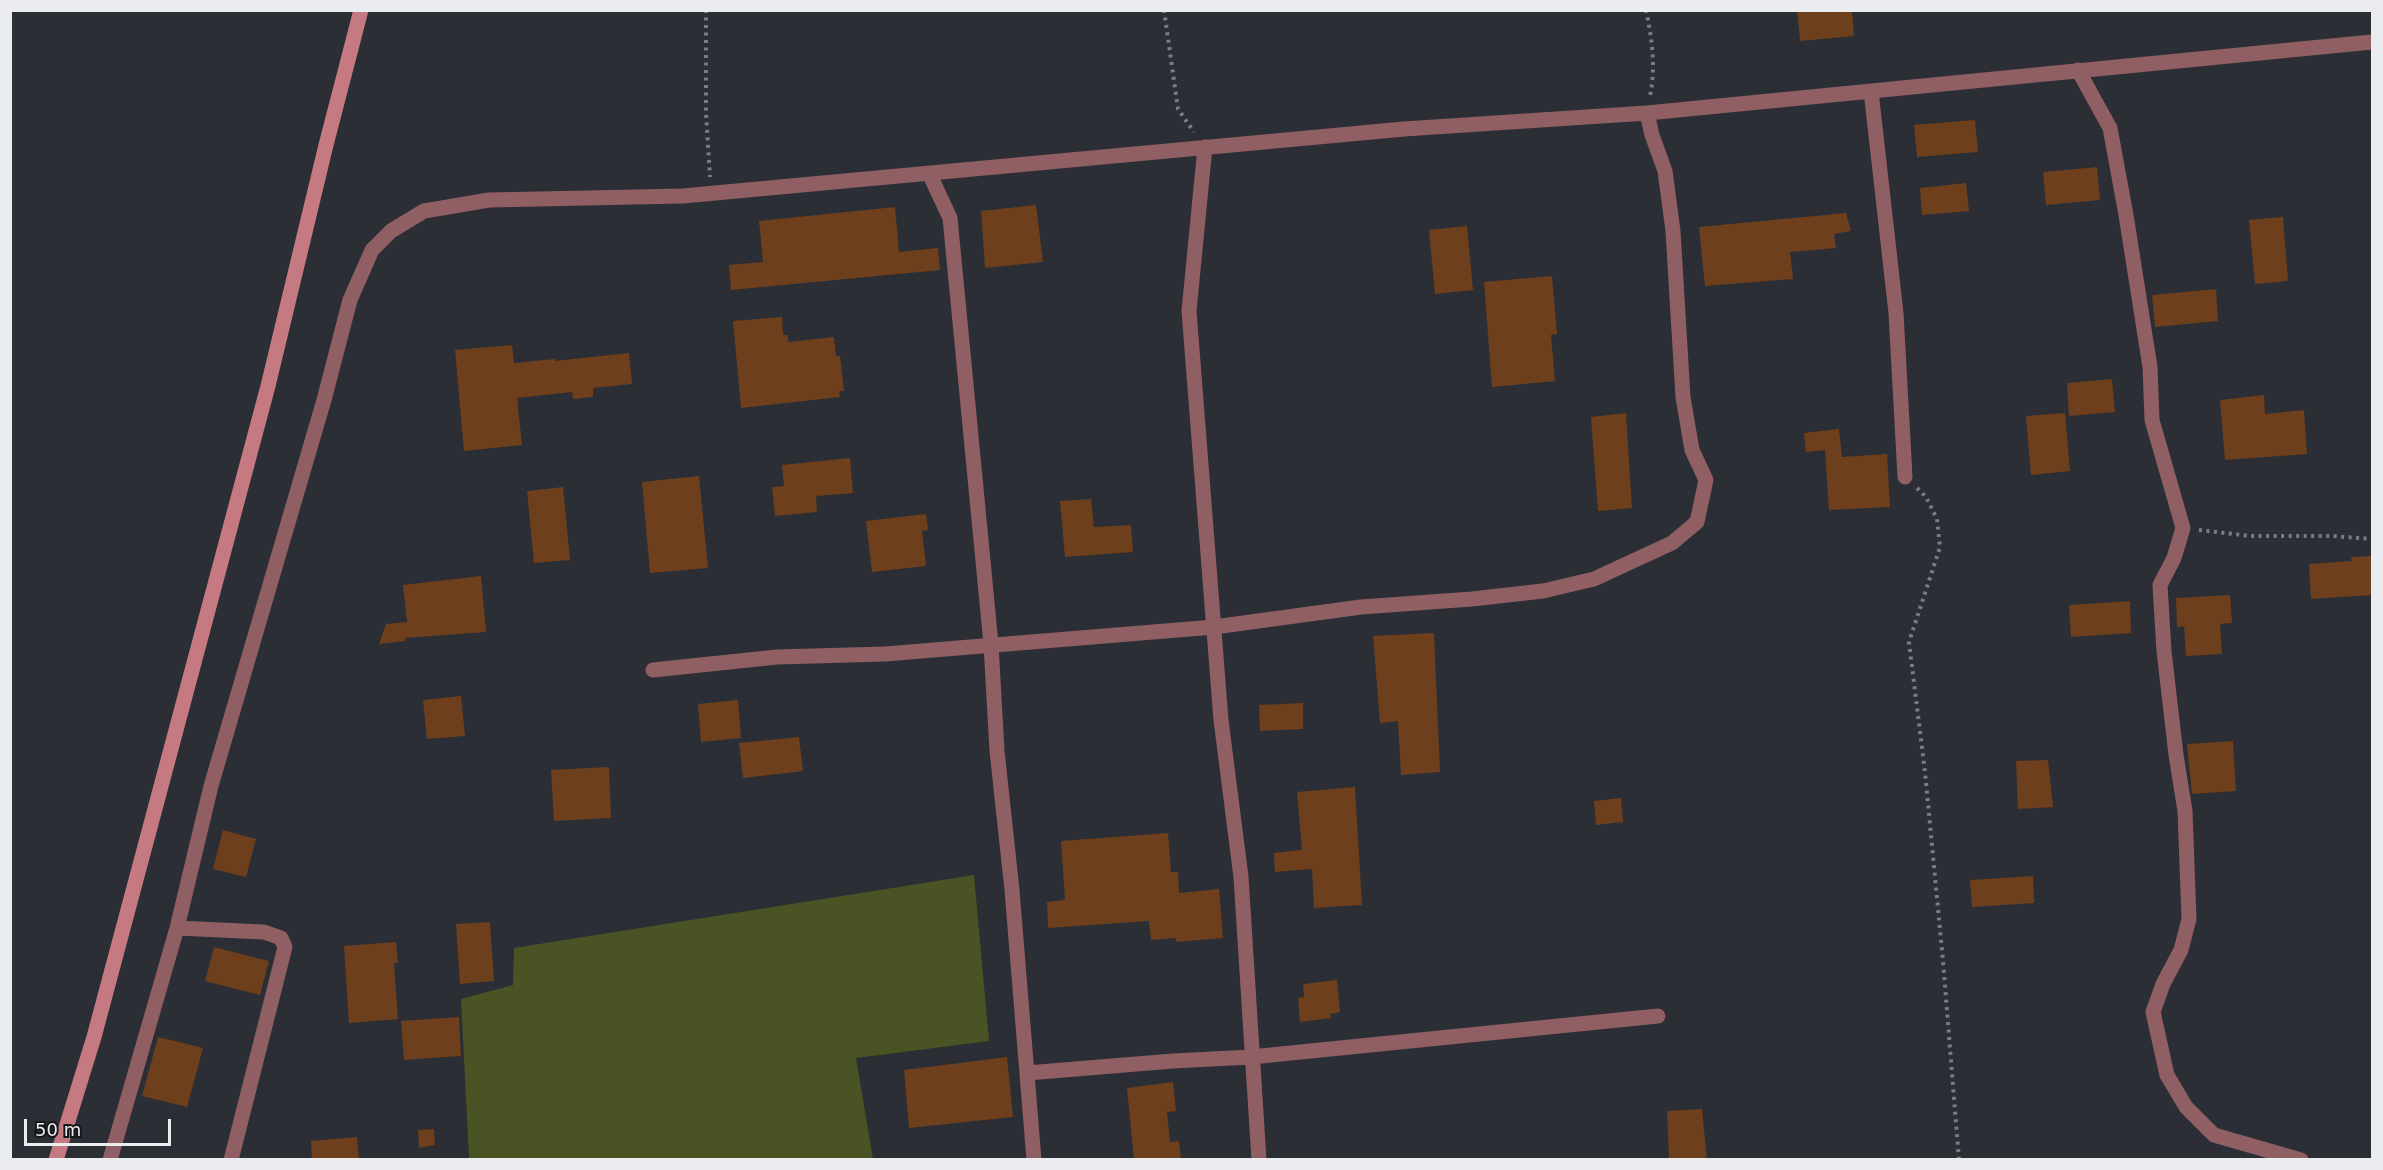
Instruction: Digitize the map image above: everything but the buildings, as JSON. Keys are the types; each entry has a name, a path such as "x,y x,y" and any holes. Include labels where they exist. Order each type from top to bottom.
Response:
{"main road":[{"path":"56,1160 100,1014 254,441 361,10"}],"street":[{"path":"110,1160 177,928 214,774 324,400 351,300 372,250 390,231 424,211 489,200 711,193 1404,129 1647,113 2373,42"},
{"path":"2078,70 2110,128 2127,215 2150,367 2152,420 2183,528 2174,558 2160,585 2164,651 2185,811 2189,919 2181,950 2163,984 2153,1012 2167,1075 2186,1107 2214,1135 2301,1160"},
{"path":"1871,91 1896,313 1905,477"},
{"path":"653,670 777,657 885,654 1214,627 1361,607 1543,591 1594,579 1672,543 1697,522 1706,480 1692,450 1688,429 1683,397 1673,231 1665,171 1647,113"},
{"path":"1205,147 1189,311 1221,720 1241,877 1259,1160"},
{"path":"929,173 950,218 991,644 997,752 1012,890 1034,1160"},
{"path":"177,928 264,932 281,938 285,947 231,1160"},
{"path":"1027,1073 1173,1061 1251,1058 1659,1016"}],"path":[{"path":"706,10 706,112 711,193"},
{"path":"1164,10 1178,110 1205,147"},
{"path":"1646,10 1654,76 1647,113"},
{"path":"1905,477 1926,497 1937,519 1940,547 1909,642 1925,772 1959,1160"},
{"path":"2183,528 2251,537 2332,536 2373,539"}],"green space":[{"path":"974,875 989,1041 856,1058 873,1159 469,1159 461,999 513,985 514,948"}]}
